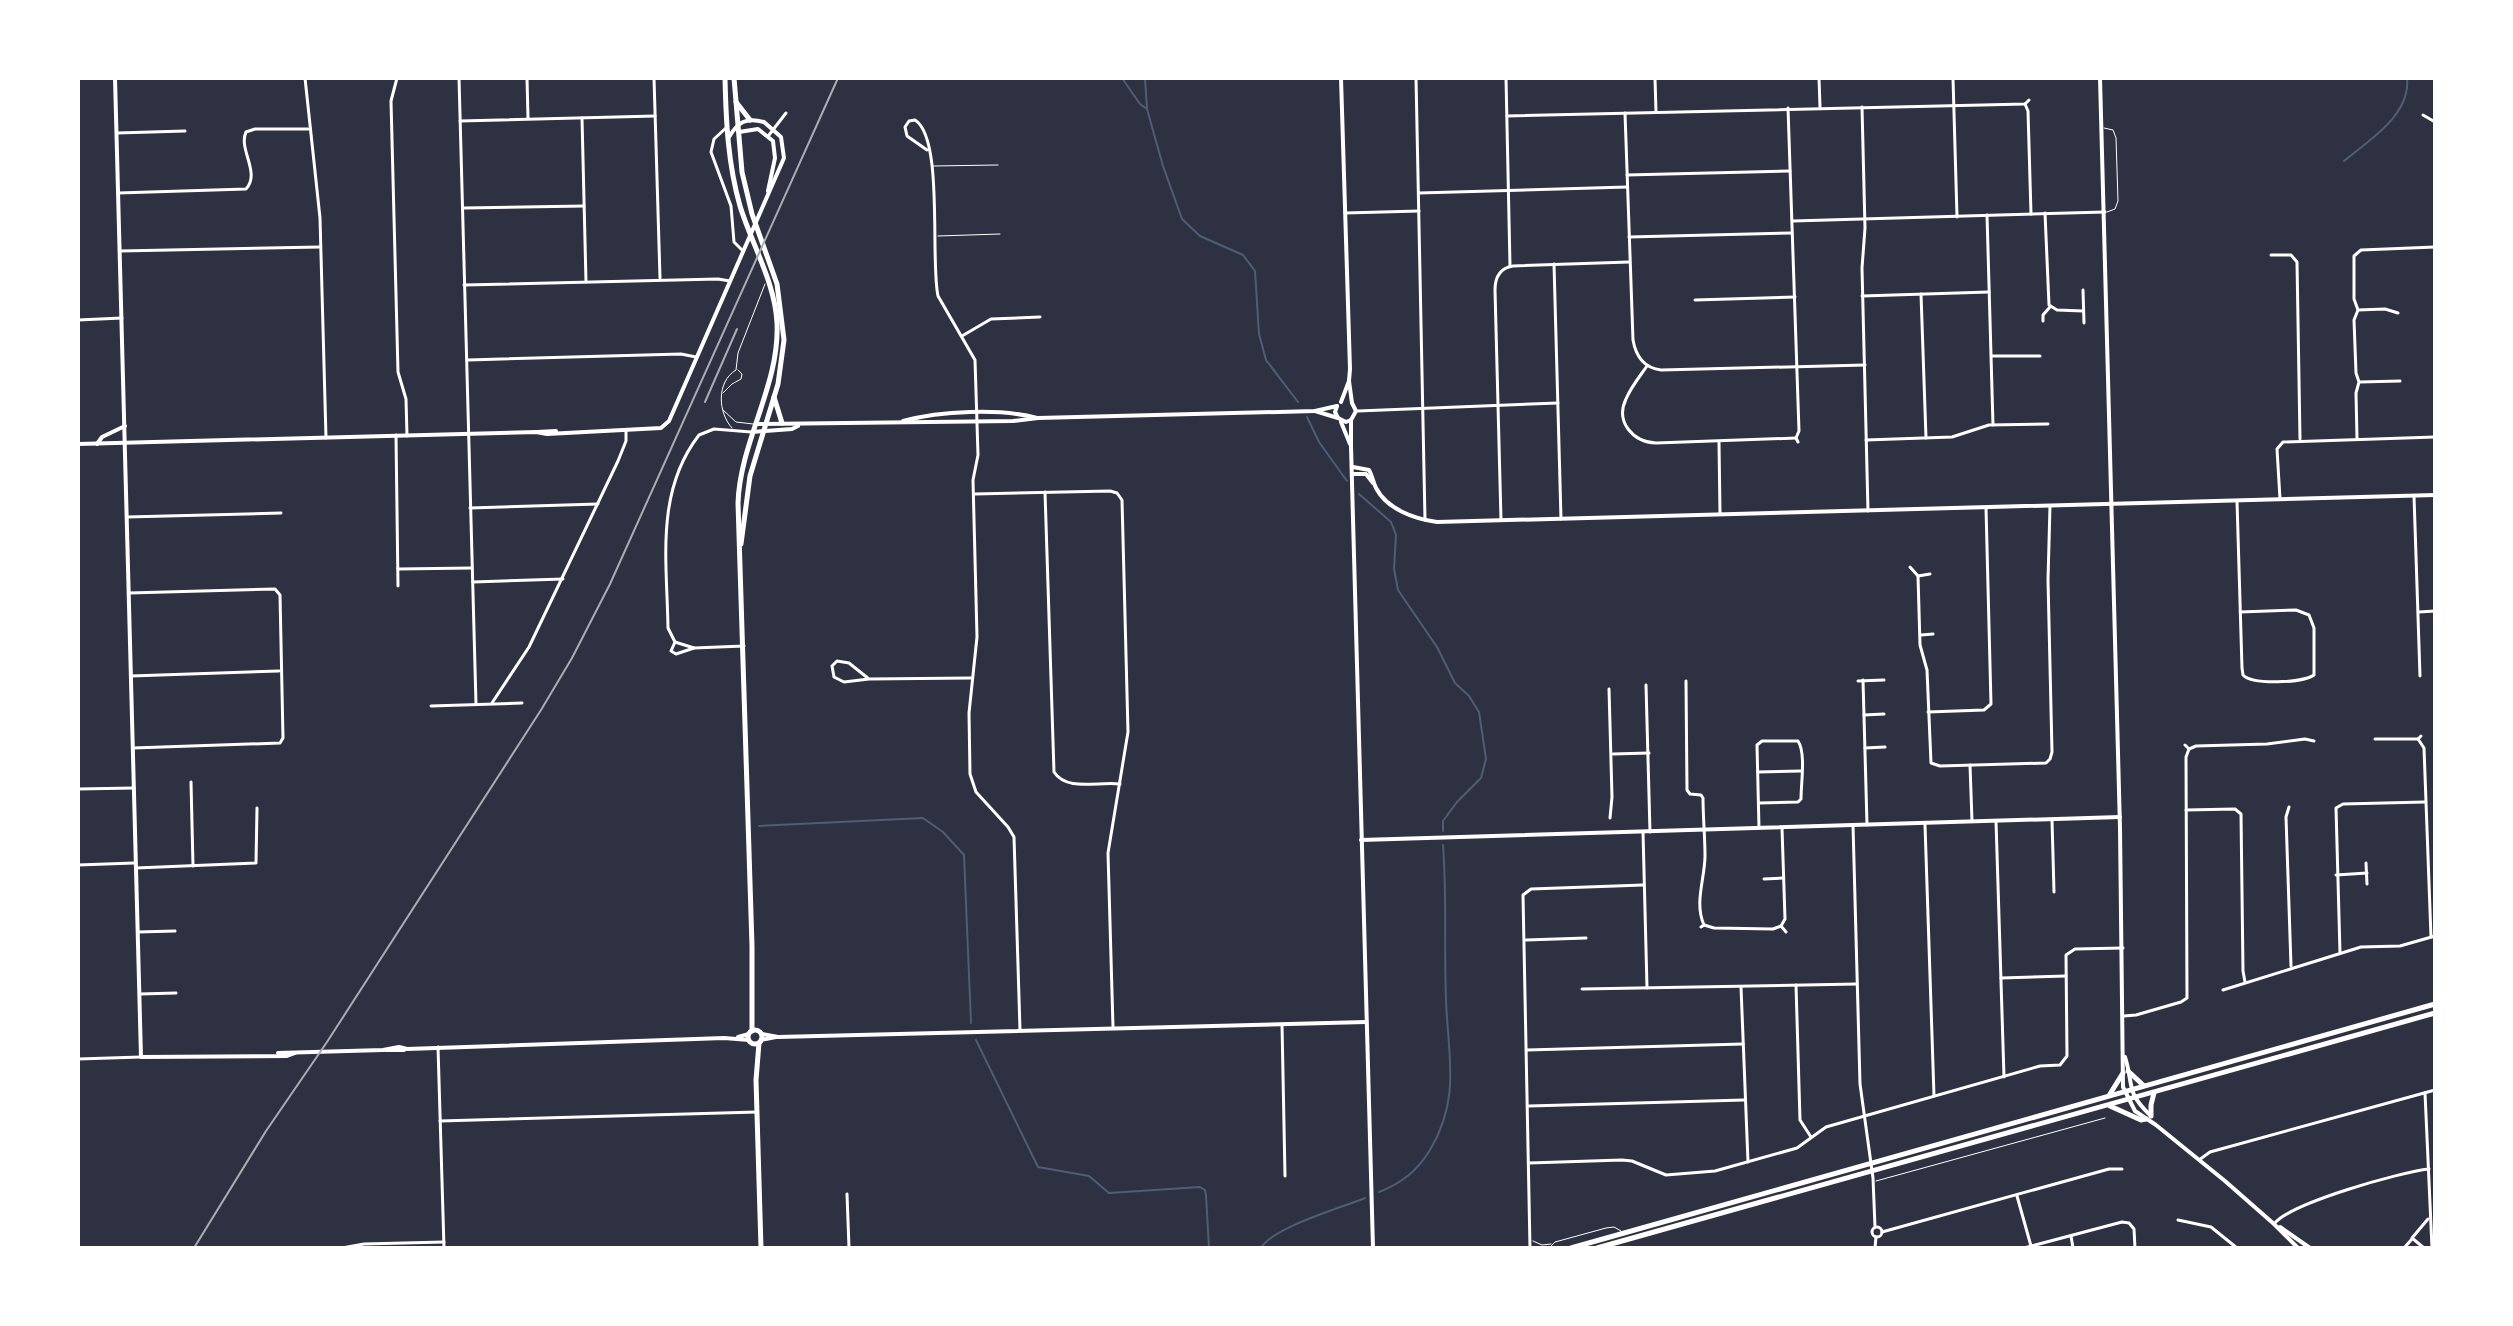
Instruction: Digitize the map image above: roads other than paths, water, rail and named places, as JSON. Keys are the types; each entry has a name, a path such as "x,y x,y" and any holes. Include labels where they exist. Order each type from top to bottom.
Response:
{"main road":[{"path":"115,78 141,1057 399,1047 1366,1022"},
{"path":"725,78 733,179 770,286 776,313 777,341 739,485 761,1248"},
{"path":"734,78 742,172 752,214 782,306 784,340 774,396 750,476 741,545"},
{"path":"1341,78 1349,381 1356,411 1351,420 1351,446 1373,1248"},
{"path":"2100,78 2127,1090 2132,1107 2199,1160 2298,1248"},
{"path":"735,101 750,120"},
{"path":"78,444 547,434 663,427 669,421 784,158 783,142 774,129 764,122 750,120 737,125 728,139"},
{"path":"737,133 753,128 769,135 773,141 776,152 767,196"},
{"path":"1349,381 1335,412 1351,446"},
{"path":"774,396 782,423"},
{"path":"754,424 977,422 1315,411 1352,403"},
{"path":"1315,411 1351,420"},
{"path":"900,422 932,416 977,414 1014,413 1038,418"},
{"path":"751,432 792,429 800,425"},
{"path":"97,444 102,437 125,426"},
{"path":"1353,467 1369,470 1374,485"},
{"path":"1353,474 1366,474 1393,505 1408,515 1425,520 2435,495"},
{"path":"1361,840 2120,817"},
{"path":"1571,1248 2435,1004"},
{"path":"1597,1248 2435,1013"},
{"path":"2125,1072 2143,1085"},
{"path":"2110,1095 2125,1072"},
{"path":"2148,1118 2155,1092"},
{"path":"2108,1105 2141,1120 2148,1118"},
{"path":"2274,1224 2310,1248"}],"street":[{"path":"305,78 319,208 326,438"},
{"path":"397,78 391,101 394,249 398,372 406,399 407,436"},
{"path":"459,78 476,704"},
{"path":"527,78 528,120"},
{"path":"654,78 660,280"},
{"path":"1416,78 1425,520"},
{"path":"1506,78 1510,266"},
{"path":"1655,78 1656,112"},
{"path":"1819,78 1820,107"},
{"path":"1953,78 1957,217"},
{"path":"1507,116 2027,102 2031,214"},
{"path":"1862,106 1865,219 1862,296 1868,511"},
{"path":"1647,366 1624,405 1624,421 1639,440 1651,443 1797,440 1788,108"},
{"path":"769,135 786,113"},
{"path":"1625,113 1634,345 1638,357 1647,366 1665,370 1865,365"},
{"path":"2423,115 2435,122"},
{"path":"460,121 655,116"},
{"path":"582,118 586,282"},
{"path":"927,150 906,134 905,127 909,121 919,122 933,166 938,296 975,360 977,637 969,722 973,786 1008,827 1014,840 1020,1030"},
{"path":"727,127 714,139 711,153 730,202 735,244 743,250"},
{"path":"118,193 248,188 250,161 243,139 246,132 251,129 309,129"},
{"path":"117,133 185,131"},
{"path":"1627,175 1790,171"},
{"path":"1419,193 1627,187"},
{"path":"462,208 584,206"},
{"path":"1345,213 1419,211"},
{"path":"1791,221 2105,212"},
{"path":"2043,321 2044,313 2050,307 2045,213"},
{"path":"1987,215 1993,425"},
{"path":"1629,237 1792,233"},
{"path":"120,251 320,247"},
{"path":"2357,439 2356,393 2359,382 2354,318 2358,310 2354,299 2353,260 2356,252 2363,249 2435,247"},
{"path":"2271,255 2291,255 2297,262 2301,441"},
{"path":"1501,520 1496,283 1501,270 1510,266 1630,262"},
{"path":"1554,264 1561,519"},
{"path":"464,285 730,281"},
{"path":"2083,290 2084,323"},
{"path":"1862,296 1989,292"},
{"path":"1921,294 1926,439"},
{"path":"1695,300 1795,297"},
{"path":"2050,307 2083,311"},
{"path":"2358,310 2385,309 2398,313"},
{"path":"962,336 991,319 1040,317"},
{"path":"78,320 122,318"},
{"path":"467,360 681,354 696,357"},
{"path":"1991,356 2040,356"},
{"path":"2359,382 2400,381"},
{"path":"1356,411 1558,403"},
{"path":"1866,440 1956,437 1993,425 2048,424"},
{"path":"694,648 675,642 668,628 667,507 693,444 702,432 714,429 751,432"},
{"path":"492,703 529,647 563,579 625,444 626,430"},
{"path":"396,435 398,586"},
{"path":"2280,500 2277,451 2280,444 2435,437"},
{"path":"1719,442 1720,515"},
{"path":"974,495 1110,491 1117,493 1122,500 1128,732 1108,853 1113,1027"},
{"path":"1045,492 1054,772 1061,781 1069,784 1120,784"},
{"path":"2414,496 2420,676"},
{"path":"2237,501 2240,612 2242,668 2246,679 2304,680 2314,675 2314,628 2309,615 2296,610 2240,612"},
{"path":"470,508 598,504"},
{"path":"1910,567 1918,576 1919,635 1926,666 1931,763 1938,766 2048,762 2052,752 2048,580 2050,506"},
{"path":"1928,712 1984,710 1991,704 1986,508"},
{"path":"127,517 281,513"},
{"path":"398,569 472,568"},
{"path":"1918,576 1930,574"},
{"path":"473,582 563,579"},
{"path":"129,593 278,591 281,671 282,741 276,744 133,748"},
{"path":"2417,612 2435,611"},
{"path":"1919,635 1933,634"},
{"path":"675,642 671,649 674,654 694,648 744,646"},
{"path":"869,679 844,661 837,661 832,666 838,681 973,678"},
{"path":"131,676 281,671"},
{"path":"1867,825 1861,680 1884,680"},
{"path":"1686,681 1687,790 1691,795 1702,797 1705,861 1701,894 1703,926 1773,929 1781,926 1785,919 1782,828"},
{"path":"1646,685 1650,832"},
{"path":"1609,689 1610,818"},
{"path":"431,706 522,703"},
{"path":"1864,715 1884,714"},
{"path":"2223,990 2340,953 2370,946 2403,945 2433,937 2423,746 2420,737 2375,739"},
{"path":"2124,1016 2185,1000 2187,747 2267,744 2305,739 2314,741"},
{"path":"1759,803 1800,801 1802,746 1799,742 1759,742 1757,747 1759,828"},
{"path":"1865,748 1885,747"},
{"path":"1611,754 1649,753"},
{"path":"1970,765 1972,821"},
{"path":"1758,772 1801,771"},
{"path":"191,782 193,866"},
{"path":"78,789 134,788"},
{"path":"2340,953 2335,812 2338,806 2425,802"},
{"path":"2289,807 2286,817 2291,968"},
{"path":"78,865 256,863 257,808"},
{"path":"2186,810 2232,808 2240,812 2245,982"},
{"path":"2052,819 2054,892"},
{"path":"1996,821 2004,1077"},
{"path":"1925,823 1934,1096"},
{"path":"1853,825 1863,1117 1873,1183 1875,1227 1871,1232 1876,1237"},
{"path":"1643,832 1647,988"},
{"path":"2366,863 2367,884"},
{"path":"2336,875 2367,873"},
{"path":"1764,879 1783,878"},
{"path":"1531,1245 1525,892 1531,889 1643,885"},
{"path":"1781,926 1786,932"},
{"path":"138,932 175,931"},
{"path":"1524,940 1586,938"},
{"path":"1529,1163 1622,1160 1673,1175 1715,1171 1797,1148 1823,1128 2040,1066 2062,1064 2067,1053 2065,958 2070,950 2123,948"},
{"path":"2000,979 2066,976"},
{"path":"1582,989 1857,984"},
{"path":"1796,985 1800,1120 1811,1137"},
{"path":"1741,987 1748,1162"},
{"path":"139,994 176,993"},
{"path":"1282,1023 1285,1176"},
{"path":"1527,1050 1743,1044"},
{"path":"438,1047 444,1248"},
{"path":"78,1059 141,1057"},
{"path":"2199,1160 2208,1153 2435,1090"},
{"path":"2425,1093 2432,1248"},
{"path":"1529,1106 1744,1100"},
{"path":"440,1121 757,1112"},
{"path":"1875,1248 1876,1237 1882,1232 2109,1169 2122,1169"},
{"path":"2274,1224 2282,1216 2335,1194 2429,1169"},
{"path":"847,1194 849,1248"},
{"path":"2016,1195 2031,1246"},
{"path":"2404,1248 2430,1217"},
{"path":"2178,1220 2211,1227 2237,1248"},
{"path":"2024,1248 2125,1222 2134,1229 2135,1248"},
{"path":"1875,1227 1882,1232"},
{"path":"2071,1235 2073,1248"},
{"path":"2412,1238 2424,1248"},
{"path":"342,1248 364,1244 444,1242"}],"lane":[{"path":"2103,128 2111,129 2116,135 2118,201 2115,209 2105,212"},
{"path":"933,166 998,165"},
{"path":"935,236 1000,234"},
{"path":"733,431 724,419 721,408 723,394 729,375 736,370 747,328 776,260"},
{"path":"723,394 741,379 741,372 736,370"},
{"path":"721,408 736,422 754,424"},
{"path":"1873,1183 2105,1118"},
{"path":"1531,1245 1553,1244 1609,1227 1623,1232"},
{"path":"1549,1248 1553,1244"}],"waterway":[{"path":"1122,78 1147,109 1182,219 1200,236 1243,255 1255,271 1259,334 1266,360 1298,402"},
{"path":"1145,78 1147,109"},
{"path":"2344,161 2395,115 2402,104 2407,78"},
{"path":"1307,417 1319,442 1347,481"},
{"path":"1359,494 1391,522 1396,535 1394,569 1398,590 1437,647 1455,683 1469,696 1479,712 1486,759 1481,778 1443,821 1443,831"},
{"path":"759,826 923,818 943,832 964,855 971,1023"},
{"path":"1379,1192 1408,1176 1425,1157 1440,1131 1446,1112 1450,1058 1443,845"},
{"path":"976,1040 1038,1167 1089,1176 1109,1193 1200,1187 1206,1195 1209,1248"},
{"path":"1261,1248 1268,1240 1293,1226 1365,1198"}],"railway":[{"path":"194,1248 266,1131 327,1042 572,658 610,584 838,78"},
{"path":"705,402 737,329"}]}
